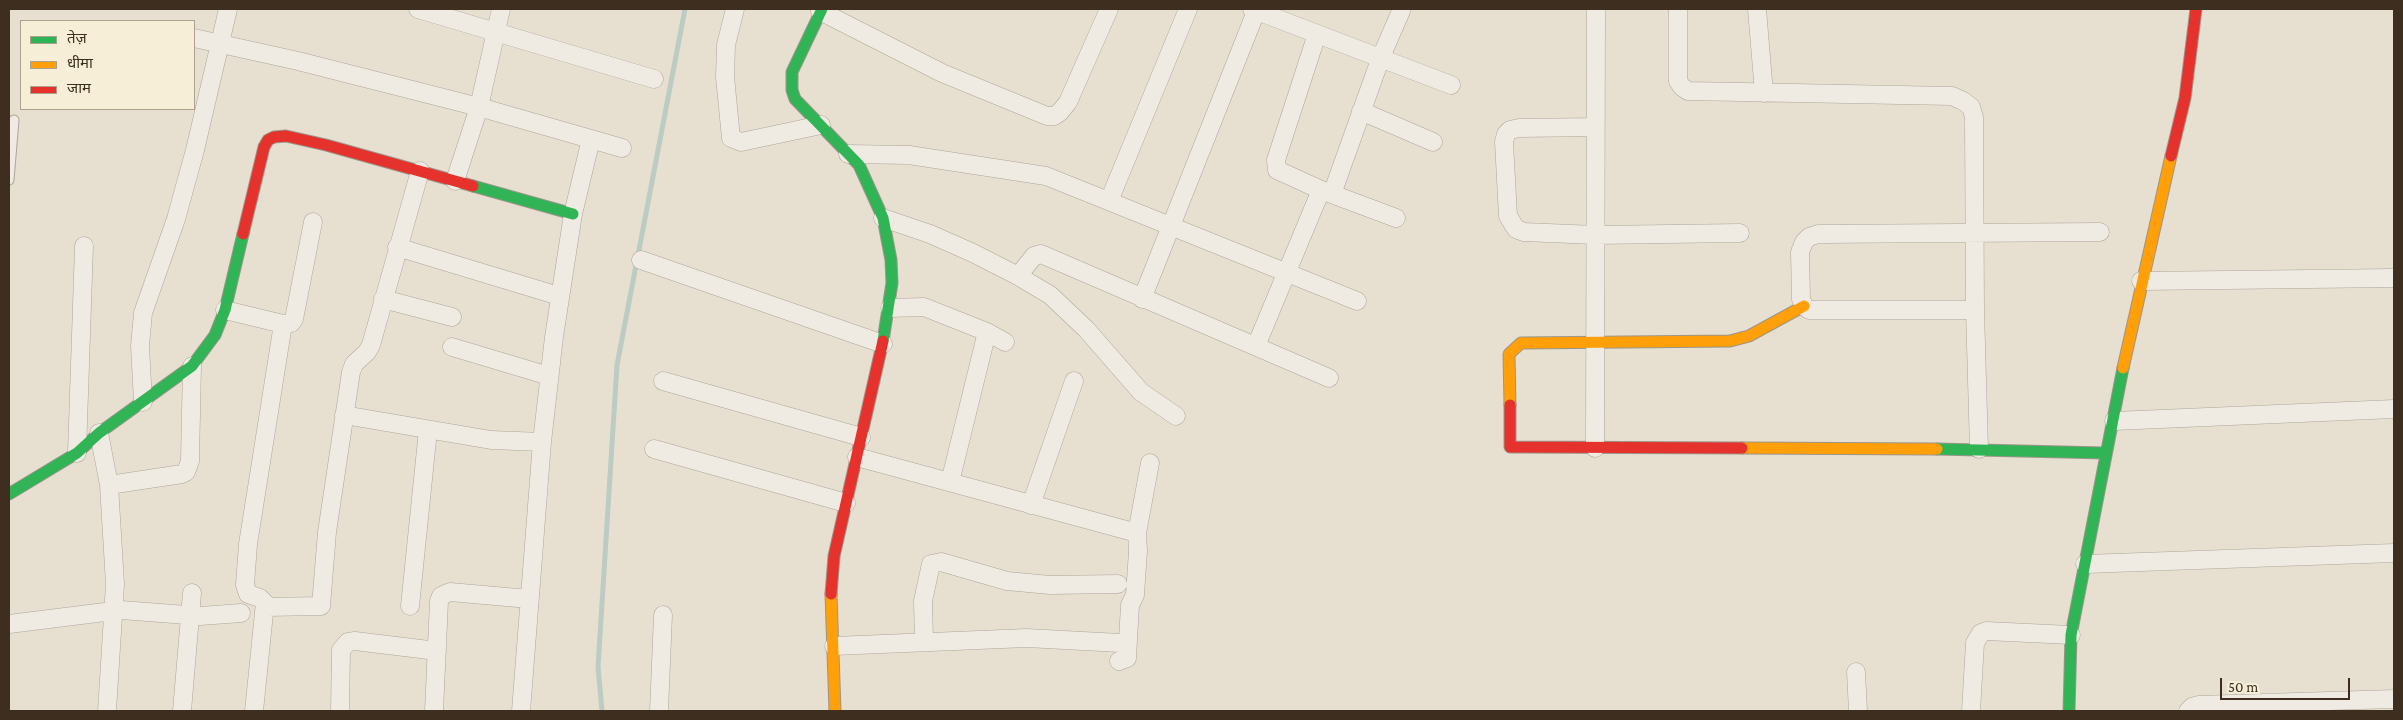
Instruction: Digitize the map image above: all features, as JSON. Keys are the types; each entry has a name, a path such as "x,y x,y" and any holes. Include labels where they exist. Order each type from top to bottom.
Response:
{"street":[{"path":"143,402 140,346 143,313 176,220 228,9"},
{"path":"418,9 654,80"},
{"path":"455,181 479,107 501,9"},
{"path":"735,9 726,45 725,69 731,138 742,142 821,125"},
{"path":"835,711 831,588 834,556 890,308 891,260 883,218 859,165 795,98 791,82 792,72 821,10 942,73 1047,116 1054,116 1068,102 1109,9"},
{"path":"1109,201 1188,9"},
{"path":"1142,299 1255,9 1451,84"},
{"path":"1595,448 1596,9"},
{"path":"1678,9 1678,81 1682,87 1688,90 1952,96 1971,107 1974,117 1978,449"},
{"path":"1757,9 1764,93"},
{"path":"2069,711 2071,635 2105,453 2114,421 2141,280 2185,98 2196,9"},
{"path":"1256,346 1286,272 1326,192 1401,11"},
{"path":"1317,34 1276,160 1276,166 1281,173 1396,218"},
{"path":"195,38 298,61 479,107 622,148"},
{"path":"1361,111 1433,142"},
{"path":"1595,127 1519,128 1510,130 1506,134 1504,142 1508,216 1516,229 1524,232 1595,235 1740,233"},
{"path":"9,494 77,453 99,434 192,366 215,335 225,310 241,235 264,147 268,140 274,137 286,136 326,145 572,214"},
{"path":"521,711 549,376 572,214 590,139"},
{"path":"848,154 909,155 1046,176 1357,301"},
{"path":"266,607 321,606 327,532 351,372 354,364 367,352 371,345 420,171"},
{"path":"883,218 930,234 1018,276 1050,295 1086,328 1141,392 1176,416"},
{"path":"225,310 283,324 291,323 294,319 313,222"},
{"path":"1975,310 1816,311 1804,306 1801,299 1800,252 1808,237 1818,234 2100,232"},
{"path":"77,453 84,246"},
{"path":"397,248 559,296"},
{"path":"1018,276 1034,256 1041,254 1329,378"},
{"path":"641,260 883,344"},
{"path":"2141,280 2394,278"},
{"path":"383,300 452,317"},
{"path":"1804,306 1740,340 1521,343 1509,354 1510,447 1978,449 2105,453"},
{"path":"890,308 924,307 987,332 1005,342"},
{"path":"254,711 266,607 263,600 248,594 245,585 248,544 283,324"},
{"path":"950,482 987,332"},
{"path":"452,347 549,376"},
{"path":"109,485 186,472 190,461 192,366"},
{"path":"663,381 861,437"},
{"path":"1031,505 1074,381"},
{"path":"2114,421 2394,409"},
{"path":"344,415 490,440 542,442"},
{"path":"410,606 428,430"},
{"path":"99,434 109,485 115,584 107,711"},
{"path":"654,450 846,503"},
{"path":"857,457 1136,533"},
{"path":"1119,662 1127,658 1130,605 1135,595 1136,533 1150,463"},
{"path":"2085,564 2394,553"},
{"path":"924,642 922,601 931,564 942,562 1007,581 1050,585 1118,584"},
{"path":"182,711 192,593"},
{"path":"434,711 439,601 445,593 529,599"},
{"path":"9,624 113,610 190,613 200,616 241,613"},
{"path":"659,711 663,614"},
{"path":"1971,711 1975,643 1981,633 1986,631 2071,635"},
{"path":"834,646 1027,638 1120,643"},
{"path":"340,711 341,650 348,642 355,641 437,651"},
{"path":"1856,672 1858,711"},
{"path":"2188,711 2192,707 2199,705 2394,699"}],"lane":[{"path":"9,180 14,120"}],"waterway":[{"path":"602,711 598,667 617,365 685,9"}],"traffic: fast":[{"path":"822,9 792,72 792,90 795,99 859,165 883,218 891,260 892,283 883,341"},
{"path":"473,186 573,214"},
{"path":"9,494 77,453 99,433 192,366 215,335 225,310 243,234"},
{"path":"2069,711 2071,635 2123,368"},
{"path":"1937,449 2105,453"}],"traffic: slow":[{"path":"2123,368 2171,156"},
{"path":"1510,405 1509,354 1521,343 1730,341 1749,336 1804,306"},
{"path":"1742,448 1937,449"},
{"path":"831,594 835,711"}],"traffic: jam":[{"path":"2171,156 2185,98 2196,9"},
{"path":"243,234 264,147 268,140 274,137 286,136 326,145 473,186"},
{"path":"831,594 834,556 883,341"},
{"path":"1510,405 1510,447 1742,448"}]}
